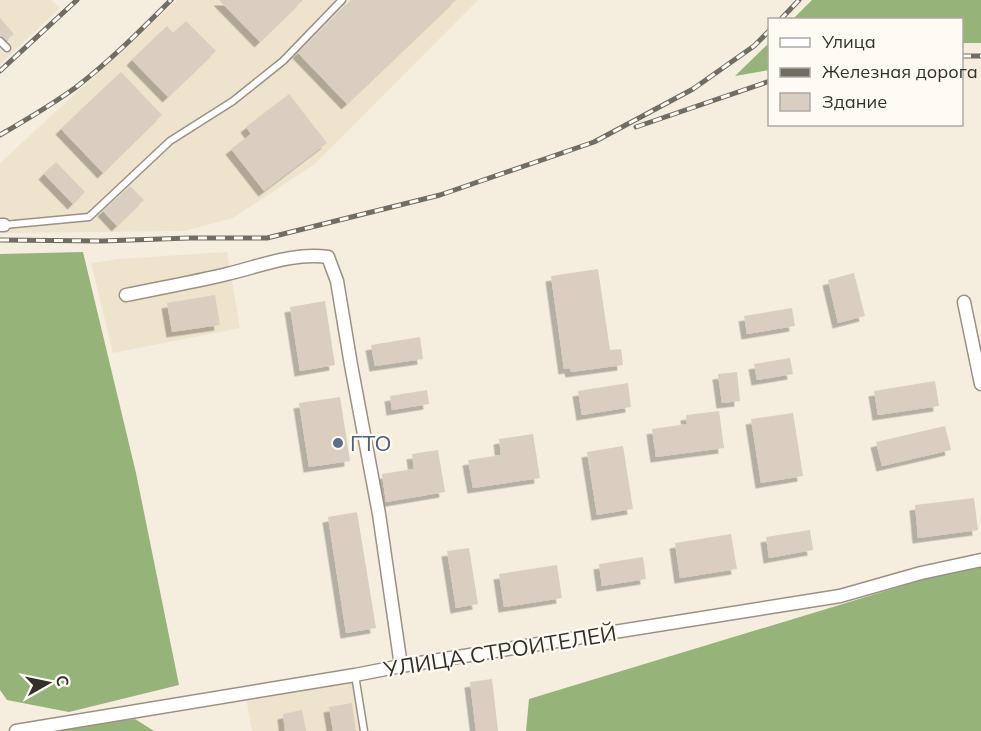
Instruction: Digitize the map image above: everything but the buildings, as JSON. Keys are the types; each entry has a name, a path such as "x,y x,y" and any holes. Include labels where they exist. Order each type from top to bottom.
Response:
{"street":[{"path":"126,296 229,274 280,260 312,255 328,257 337,281 378,514 401,666"},
{"path":"964,302 981,384"},
{"name":"УЛИЦА СТРОИТЕЛЕЙ","path":"16,731 401,666 840,596 921,573 981,560"}],"lane":[{"path":"2,225 89,218 170,141 233,101 283,61 342,0"},
{"path":"0,41 7,48"},
{"path":"355,675 364,731"}],"shaded area":[{"path":"0,0 51,0 60,8 0,64"},
{"path":"177,0 478,0 315,164 233,218 184,231 4,233 4,225 0,220 0,163"},
{"path":"227,252 240,328 113,353 91,263"},
{"path":"352,679 361,731 252,731 246,697"}],"green space":[{"path":"812,0 981,0 981,43 963,43 963,18 794,18"},
{"path":"768,44 768,70 735,76"},
{"path":"83,252 136,473 179,685 69,712 7,700 0,690 0,254"},
{"path":"981,562 981,731 526,731 529,699"},
{"path":"135,719 154,731 45,731 65,727"}],"railway":[{"path":"0,71 77,0"},
{"path":"0,135 75,88 113,56 171,0"},
{"path":"782,18 799,0"},
{"path":"0,240 267,238 440,195 594,142 693,89 754,46 768,32"},
{"path":"963,56 981,56"},
{"path":"636,127 768,82"}],"place":[{"name":"ГТО","path":"338,443"}]}
